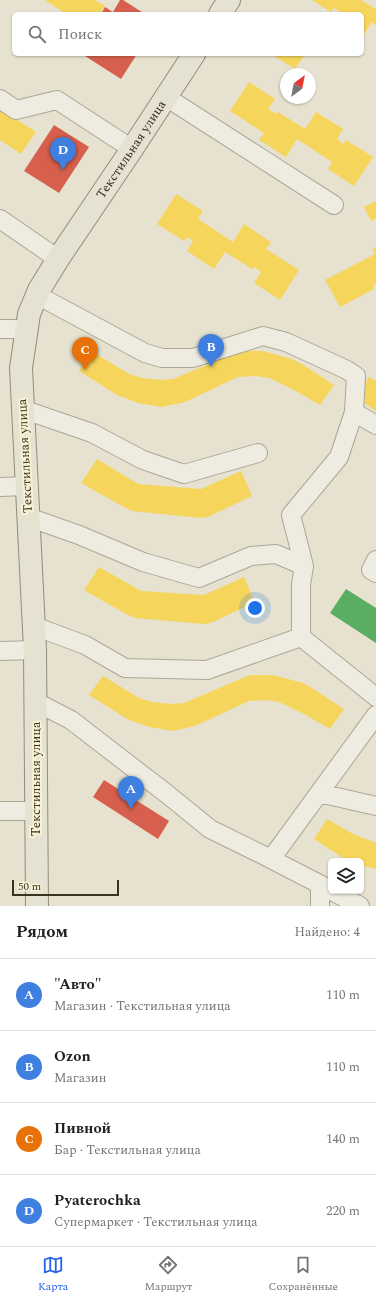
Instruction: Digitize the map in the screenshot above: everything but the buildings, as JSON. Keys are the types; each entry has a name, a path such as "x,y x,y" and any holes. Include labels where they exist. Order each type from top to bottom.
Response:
{"main road":[{"path":"221,12 229,0"},
{"name":"Текстильная улица","path":"37,906 35,810 35,650 21,368 29,314 37,295 58,259 193,56"}],"street":[{"path":"166,97 334,205"},
{"path":"0,99 16,110 57,100 132,149"},
{"path":"0,219 58,259"},
{"path":"37,295 146,353 162,358 193,358 263,336 286,342 348,370 356,376 354,412 339,457 291,515 304,566 301,585 301,637"},
{"path":"0,328 27,329"},
{"path":"22,409 92,433 143,460 184,474 258,453"},
{"path":"354,412 376,425"},
{"path":"0,487 27,486"},
{"path":"28,517 79,535 143,562 199,578 250,556 276,554 304,566"},
{"path":"376,560 371,570 376,573"},
{"path":"34,626 84,645 125,668 207,670 301,637"},
{"path":"301,637 376,697"},
{"path":"0,651 35,650"},
{"path":"36,702 71,720 210,829 328,889 320,906"},
{"path":"271,859 376,715"},
{"path":"319,793 376,806"},
{"path":"0,811 35,810"},
{"path":"337,894 360,906"}],"place":[{"name":"Pyaterochka","path":"63,170"},
{"name":"Ozon","path":"211,367"},
{"name":"Пивной","path":"85,370"},
{"name":"\"Авто\"","path":"131,809"}]}
